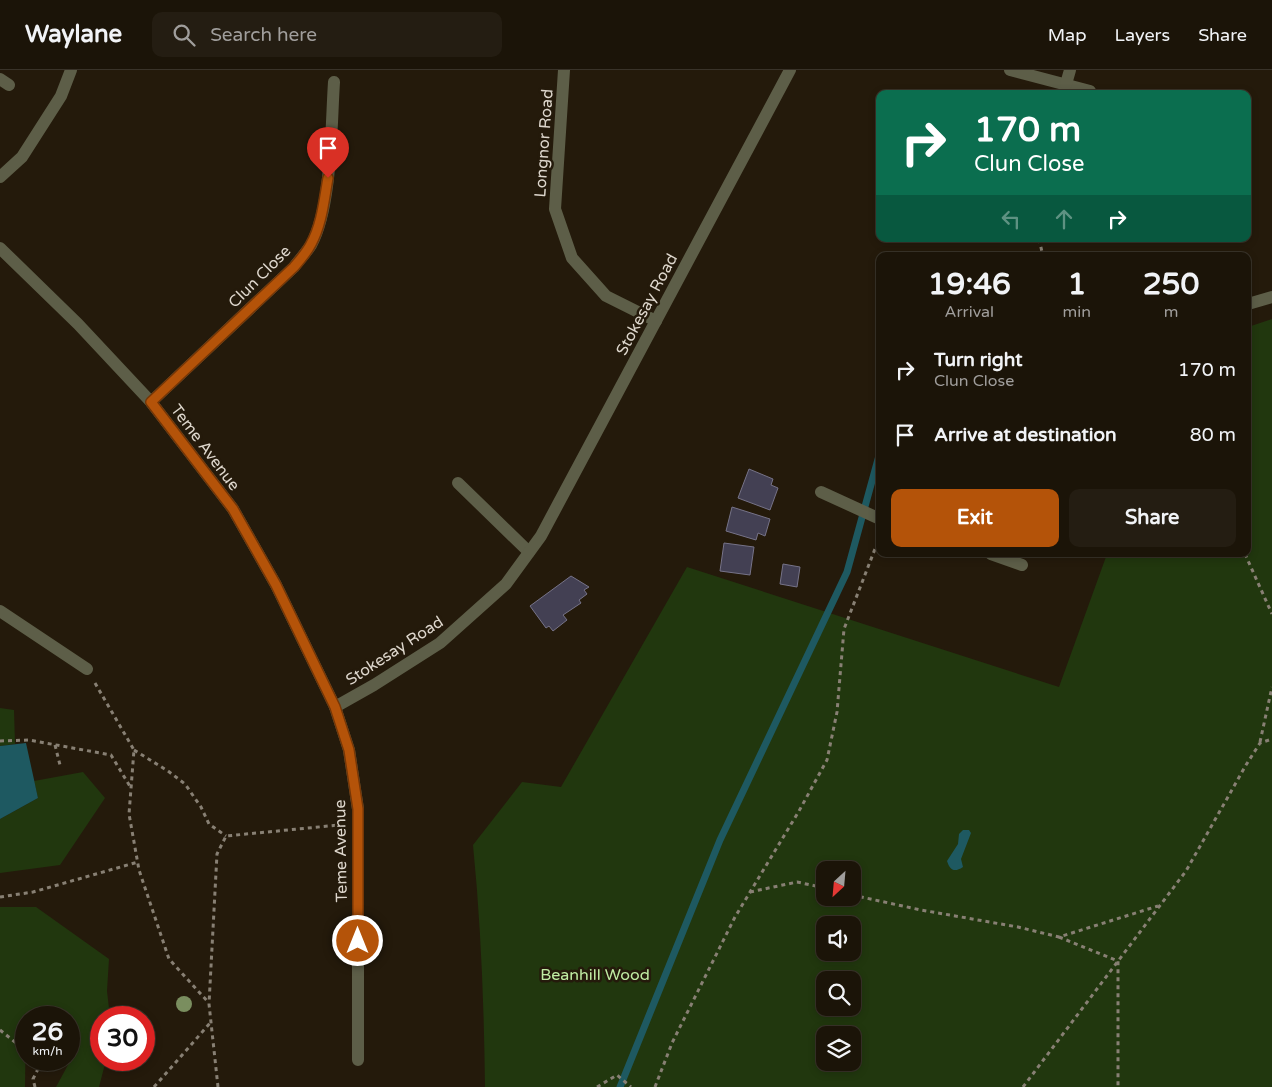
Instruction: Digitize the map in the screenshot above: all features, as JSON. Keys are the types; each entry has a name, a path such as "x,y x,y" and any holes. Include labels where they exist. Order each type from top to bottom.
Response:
{"street":[{"path":"0,177 22,157 61,96 71,70"},
{"name":"Longnor Road","path":"564,70 555,209 572,258 606,296 656,321"},
{"name":"Stokesay Road","path":"335,707 374,685 440,643 506,584 541,536 790,70"},
{"path":"1010,70 1087,90"},
{"path":"1066,84 1070,70"},
{"name":"Clun Close","path":"151,402 294,267 311,246 320,221 328,178 334,82"},
{"name":"Teme Avenue","path":"0,248 78,324 151,402 233,509 276,585 335,707 349,750 358,809 358,1060"},
{"path":"1251,303 1272,297"},
{"path":"458,482 529,552"},
{"path":"821,492 876,518"},
{"path":"999,557 1022,565"},
{"path":"0,611 87,669"}],"path":[{"path":"656,1087 672,1043 735,917 799,811 827,760 837,712 844,629 876,545"},
{"path":"1246,557 1272,614"},
{"path":"87,669 134,750 168,771 184,784 201,807 209,824 226,836 358,823"},
{"path":"1023,1087 1186,871 1260,743 1272,687"},
{"path":"1260,743 1272,739"},
{"path":"0,741 29,740 111,755 131,789"},
{"path":"55,745 60,765"},
{"path":"134,750 130,814 139,870 169,959 209,1004"},
{"path":"218,1087 209,1004 217,854 226,836"},
{"path":"0,897 33,892 138,862"},
{"path":"750,892 798,882 816,886"},
{"path":"861,897 921,910 1018,927 1059,937 1118,961"},
{"path":"1059,937 1160,906"},
{"path":"1118,961 1118,1087"},
{"path":"154,1087 211,1021"},
{"path":"0,1030 15,1042"},
{"path":"35,1087 33,1078 37,1071"},
{"path":"597,1087 617,1075 629,1086"}],"green space":[{"name":"Beanhill Wood","path":"1272,319 1272,1087 485,1087 482,966 473,845 522,782 561,787 687,567 1059,687 1106,557 1251,557 1251,326"},
{"path":"0,708 14,710 15,744 0,746"},
{"path":"83,772 105,798 60,865 0,873 0,819 38,798 34,781"},
{"path":"0,907 36,907 109,959 107,991 109,1006 90,1006 90,1071 103,1071 99,1087 56,1087 65,1071 80,1071 80,1006 15,1006 15,1071 25,1071 25,1087 0,1087"}],"water":[{"path":"26,743 38,798 0,819 0,746"},
{"path":"963,830 969,830 971,833 961,859 963,867 953,870 947,861 958,844 959,834"}],"building":[{"path":"749,469 773,479 771,485 778,488 770,510 738,498"},
{"path":"732,507 770,519 765,536 758,533 756,540 726,531"},
{"path":"724,543 754,547 750,575 720,571"},
{"path":"783,564 800,567 797,587 780,584"},
{"path":"571,576 589,587 584,590 587,594 579,600 581,603 563,615 567,620 553,631 549,626 546,628 530,606"}],"waterway":[{"path":"620,1087 720,840 847,572 876,467"}],"route":[{"path":"328,178 320,221 311,246 294,267 151,402 233,509 276,585 335,707 349,750 358,809 358,941"}]}
